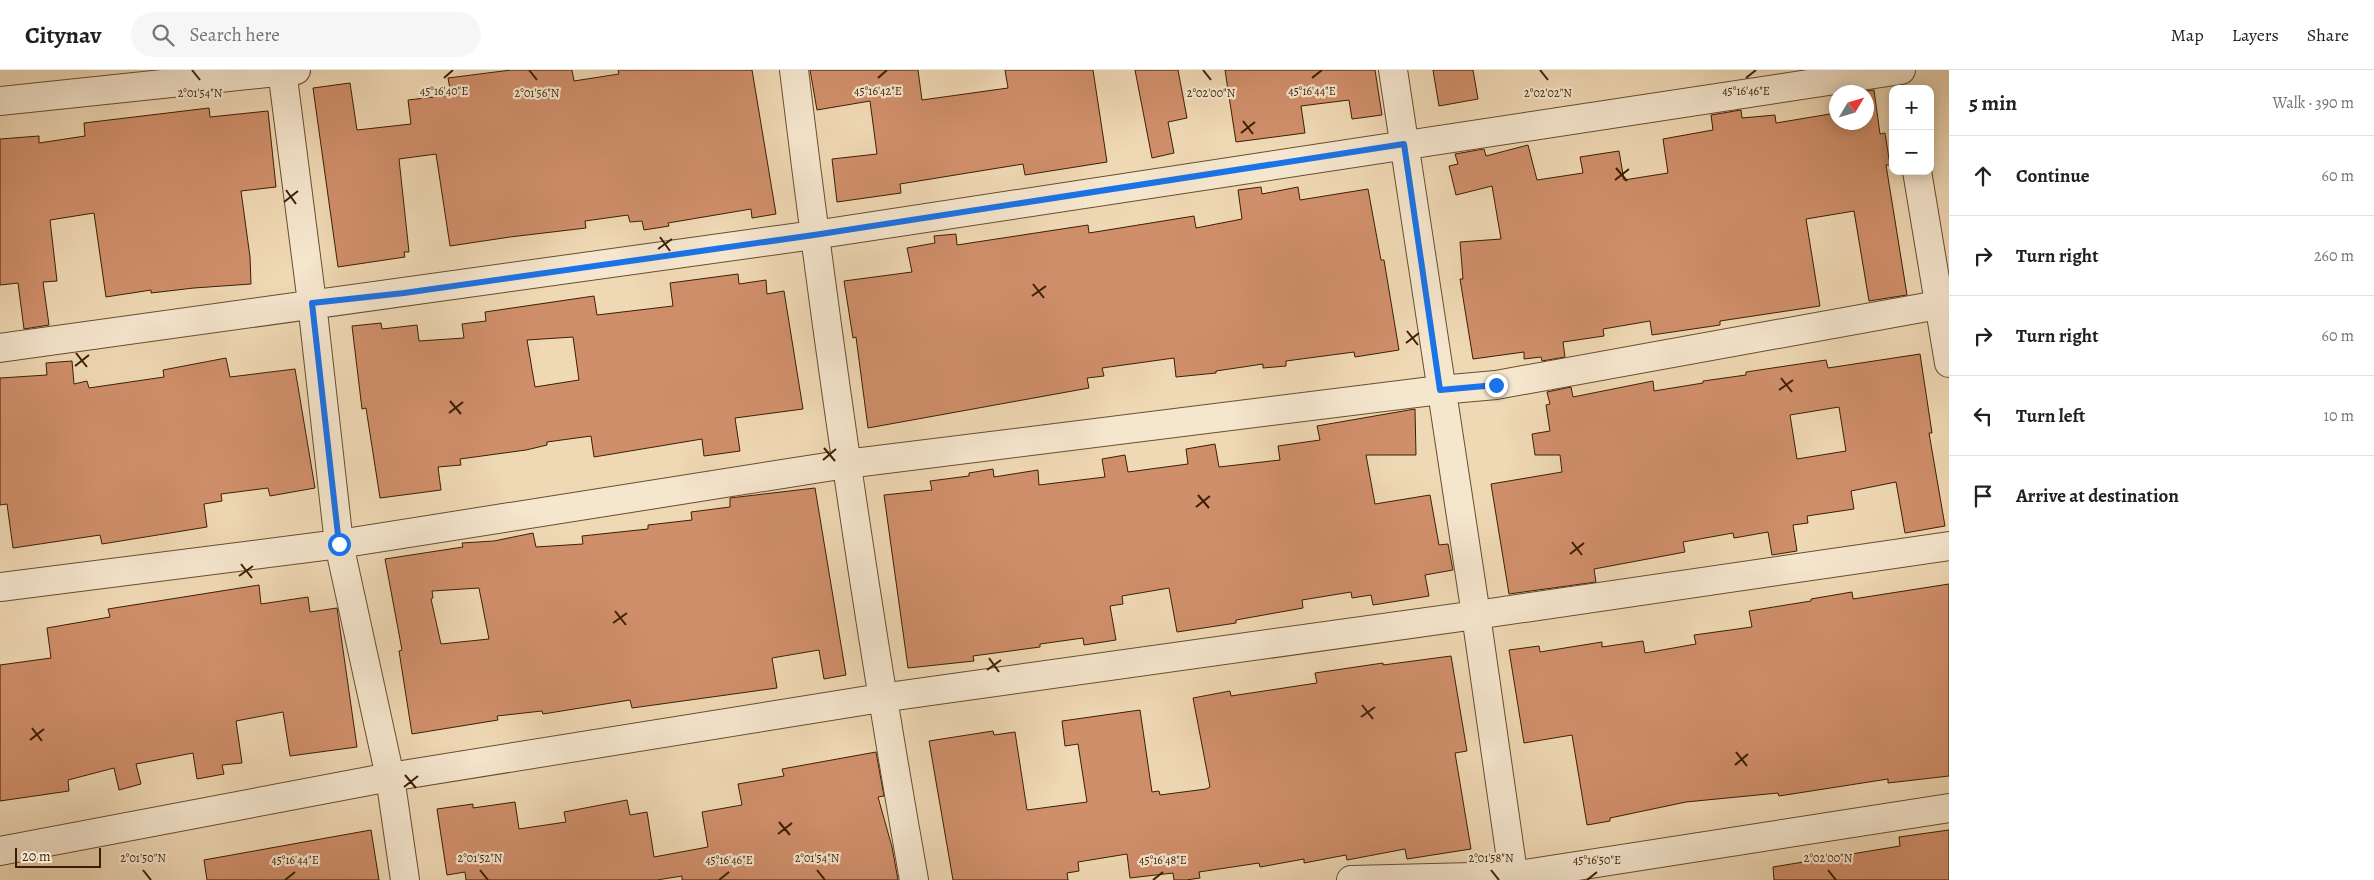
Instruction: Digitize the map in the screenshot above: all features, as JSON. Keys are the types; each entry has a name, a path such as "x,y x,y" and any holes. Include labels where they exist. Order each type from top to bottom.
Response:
{"street":[{"path":"794,70 814,235 846,464 881,698 914,880"},
{"path":"1393,70 1440,390 1476,615 1513,878"},
{"path":"0,348 312,303 404,293 814,235 1899,70 1901,85"},
{"path":"0,101 287,71 339,544 390,777 405,880"},
{"path":"1917,175 1945,303 1949,363"},
{"path":"0,587 339,544 846,464 1440,390 1496,385 1945,303"},
{"path":"0,851 390,777 881,698 1476,615 1949,546"},
{"path":"1351,880 1513,878 1949,808"}],"building":[{"path":"511,70 572,70 574,81 619,74 618,70 752,70 776,214 752,218 751,209 668,223 669,226 644,230 642,221 630,222 628,215 585,221 586,228 450,246 436,154 399,159 409,252 404,252 405,257 338,267 313,88 350,83 357,130 411,124 408,100 451,95 448,78"},
{"path":"810,70 918,70 922,100 1008,88 1005,70 1093,70 1107,162 1025,175 1023,164 900,184 901,193 837,202 832,159 877,154 870,101 817,110"},
{"path":"1135,70 1178,70 1187,118 1168,122 1174,153 1152,158"},
{"path":"1225,70 1375,70 1382,115 1352,119 1349,100 1301,106 1305,133 1236,142"},
{"path":"1433,70 1473,70 1478,99 1439,106"},
{"path":"1874,90 1880,134 1885,133 1889,159 1889,165 1886,165 1907,295 1869,301 1854,211 1806,219 1820,306 1720,321 1720,325 1652,335 1650,321 1603,329 1604,336 1563,342 1565,357 1542,361 1541,357 1524,359 1524,352 1473,359 1460,279 1463,279 1460,242 1501,239 1492,186 1456,195 1449,166 1458,164 1455,154 1484,149 1486,156 1528,145 1537,180 1583,173 1580,157 1619,151 1624,180 1668,173 1663,139 1713,130 1711,115 1741,110 1742,118 1775,115 1776,123 1829,114 1829,130 1874,130"},
{"path":"209,108 210,117 268,111 276,187 241,191 250,257 251,284 151,293 151,290 106,297 94,213 50,220 57,281 43,282 49,325 24,329 18,283 0,285 0,139 39,136 39,143 85,136 84,123"},
{"path":"1261,187 1262,194 1298,187 1300,200 1368,189 1381,260 1384,260 1399,350 1355,357 1354,352 1286,361 1286,366 1263,368 1263,364 1216,371 1216,373 1176,377 1174,358 1102,368 1104,376 1087,378 1089,388 868,428 856,337 853,338 844,281 912,272 907,248 935,243 934,236 956,234 957,245 1088,225 1089,233 1194,216 1196,228 1242,219 1238,190"},
{"path":"738,274 739,284 766,280 767,294 784,291 803,409 735,418 740,451 704,456 702,439 594,457 591,436 547,442 547,445 526,450 460,459 461,465 438,467 441,490 380,498 366,408 362,409 352,326 381,323 382,329 417,325 419,341 464,338 462,324 486,321 485,312 594,296 597,315 673,306 670,283","holes":["573,337 579,380 535,387 527,340"]},
{"path":"1920,354 1932,433 1929,433 1945,526 1905,533 1896,482 1851,491 1854,509 1807,516 1808,523 1793,525 1797,551 1772,555 1768,532 1734,538 1733,533 1683,542 1685,552 1594,569 1596,582 1509,594 1491,484 1562,472 1560,455 1535,455 1532,434 1550,431 1546,405 1550,404 1547,392 1571,387 1573,397 1653,381 1654,391 1746,375 1746,372 1826,360 1828,368","holes":["1839,407 1846,451 1797,459 1790,415"]},
{"path":"226,358 230,377 295,369 315,488 270,496 268,488 221,494 222,501 204,504 207,527 102,544 100,535 13,548 7,504 0,505 0,378 47,375 46,363 72,361 74,384 87,381 89,388 164,377 163,370"},
{"path":"1415,409 1416,455 1366,455 1375,504 1430,495 1439,545 1448,544 1453,570 1425,575 1429,596 1373,605 1371,595 1352,598 1351,592 1302,600 1303,608 1236,620 1236,623 1177,632 1169,588 1122,596 1123,604 1110,606 1116,640 1084,645 1083,638 1040,644 1040,647 973,656 974,661 908,668 884,495 932,490 930,481 969,476 969,473 993,469 994,477 1038,470 1039,485 1105,477 1102,459 1125,455 1128,472 1188,464 1186,449 1215,444 1219,467 1280,460 1278,446 1320,440 1317,426"},
{"path":"815,488 846,675 824,679 819,650 772,658 777,688 632,708 630,700 543,714 542,711 497,716 498,720 412,734 399,651 402,650 385,559 463,547 462,543 494,541 533,533 536,547 583,544 582,536 648,529 648,525 692,520 691,512 730,507 730,498","holes":["479,588 489,639 441,644 431,599 433,598 432,591"]},
{"path":"1949,584 1949,776 1888,783 1888,779 1779,796 1778,793 1686,802 1610,818 1610,821 1587,825 1572,735 1524,743 1509,650 1539,646 1540,652 1602,642 1602,647 1643,641 1645,653 1696,644 1694,635 1752,627 1749,611 1852,592 1853,599"},
{"path":"259,585 261,604 308,597 310,612 337,608 357,747 290,756 283,712 236,721 242,763 222,765 224,774 197,779 193,753 136,764 141,784 119,790 114,768 68,780 69,791 0,801 0,665 51,658 47,628 110,617 108,609"},
{"path":"1451,656 1467,751 1455,753 1471,849 1407,859 1405,849 1347,860 1346,855 1304,863 1304,859 1260,867 1259,863 1199,872 1200,878 1186,880 1174,880 1173,873 1130,878 1127,854 1078,862 1079,871 1067,873 1068,880 953,880 929,741 993,731 994,735 1015,732 1027,810 1087,802 1078,744 1065,746 1062,721 1140,710 1152,792 1159,791 1160,795 1206,789 1210,787 1193,698 1230,691 1231,696 1317,683 1315,673"},
{"path":"876,752 884,796 878,797 892,847 898,880 682,880 682,876 657,880 466,880 465,872 447,875 437,809 473,804 473,808 515,802 519,829 566,822 564,812 627,800 630,815 647,812 654,857 708,847 702,812 742,805 738,784 784,776 782,769"},
{"path":"371,830 379,880 207,880 204,860"},
{"path":"1949,830 1949,880 1774,880 1773,867 1900,846 1899,837"}],"route":[{"path":"339,544 312,303 404,293 814,235 1404,144 1440,390 1496,385"}]}
